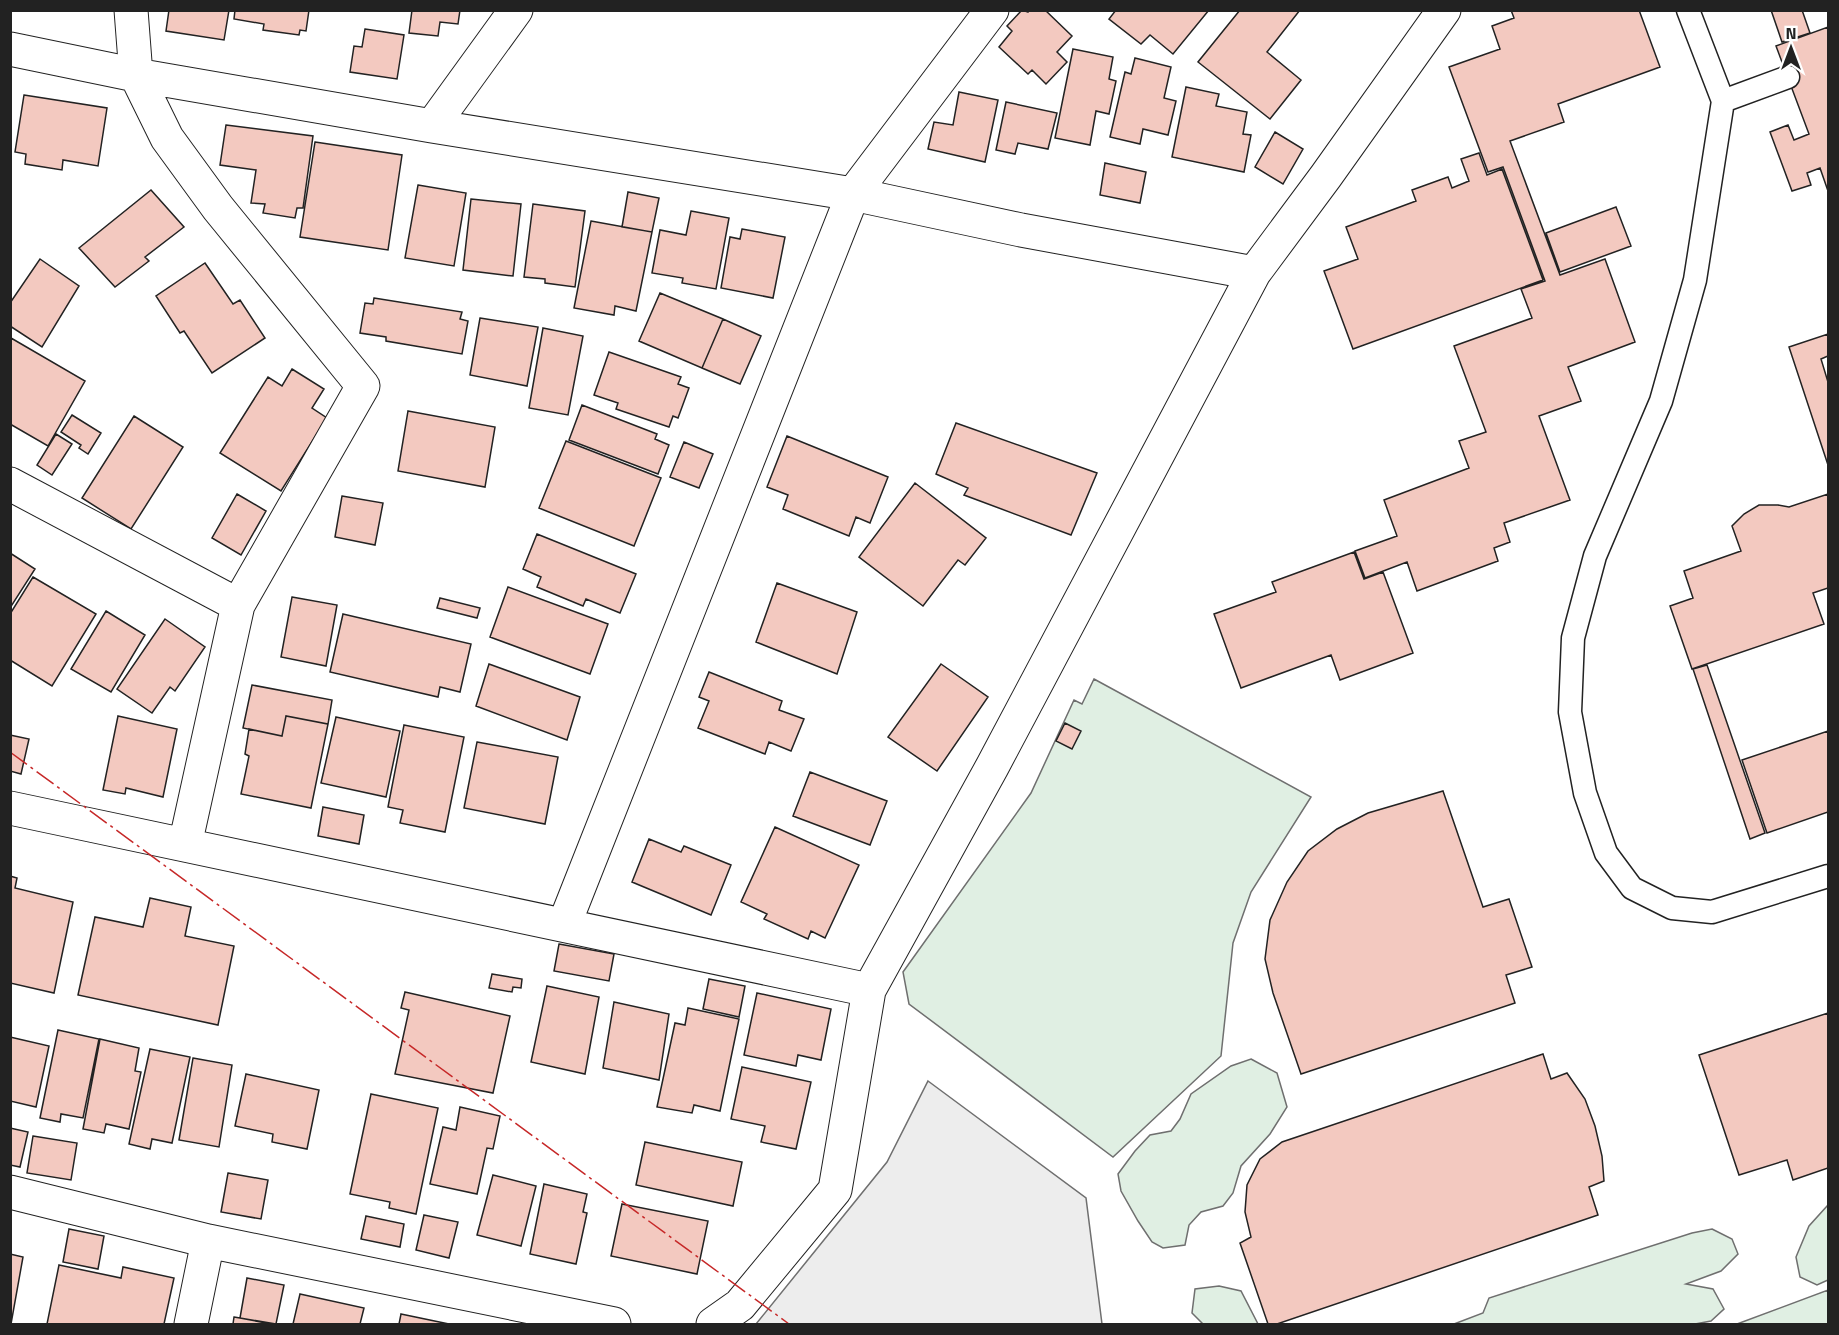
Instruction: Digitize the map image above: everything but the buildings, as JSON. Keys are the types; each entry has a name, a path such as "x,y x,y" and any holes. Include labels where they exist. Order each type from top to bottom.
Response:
{"street":[{"path":"131,10 136,75 167,138 218,208 363,386 238,605 185,845"},
{"path":"432,126 516,10"},
{"path":"564,925 853,194 992,10"},
{"path":"713,1324 740,1305 835,1190 869,990 992,767 1254,273 1444,10"},
{"path":"10,49 136,75 432,126 853,194 1021,230 1254,273"},
{"path":"10,484 238,605"},
{"path":"10,808 869,990"},
{"path":"10,1192 207,1241 614,1324"},
{"path":"191,1324 207,1241"}],"lane":[{"path":"1689,10 1723,101 1695,280 1661,401 1595,556 1573,638 1570,712 1585,793 1606,853 1632,888 1672,908 1712,912 1828,876"},
{"path":"1723,101 1788,77"}],"green space":[{"path":"1094,679 1311,797 1251,892 1233,943 1221,1056 1113,1157 909,1004 903,972 1031,793 1074,700 1082,704"},
{"path":"1251,1059 1277,1073 1287,1107 1270,1134 1241,1166 1233,1193 1223,1206 1201,1212 1189,1225 1185,1245 1163,1248 1152,1242 1138,1221 1121,1191 1118,1174 1150,1135 1171,1131 1180,1119 1191,1094 1231,1066"},
{"path":"1828,1205 1828,1280 1817,1285 1800,1277 1796,1257 1809,1226"},
{"path":"1712,1229 1732,1239 1738,1254 1721,1271 1686,1284 1713,1289 1724,1309 1711,1321 1695,1324 1454,1324 1483,1313 1489,1298 1692,1233"},
{"path":"1219,1286 1241,1291 1258,1324 1203,1324 1192,1313 1195,1289"},
{"path":"1828,1290 1828,1324 1737,1324"}],"shaded area":[{"path":"928,1081 1086,1198 1102,1324 756,1324 887,1162"}],"power":[{"path":"10,752 789,1324"}]}
